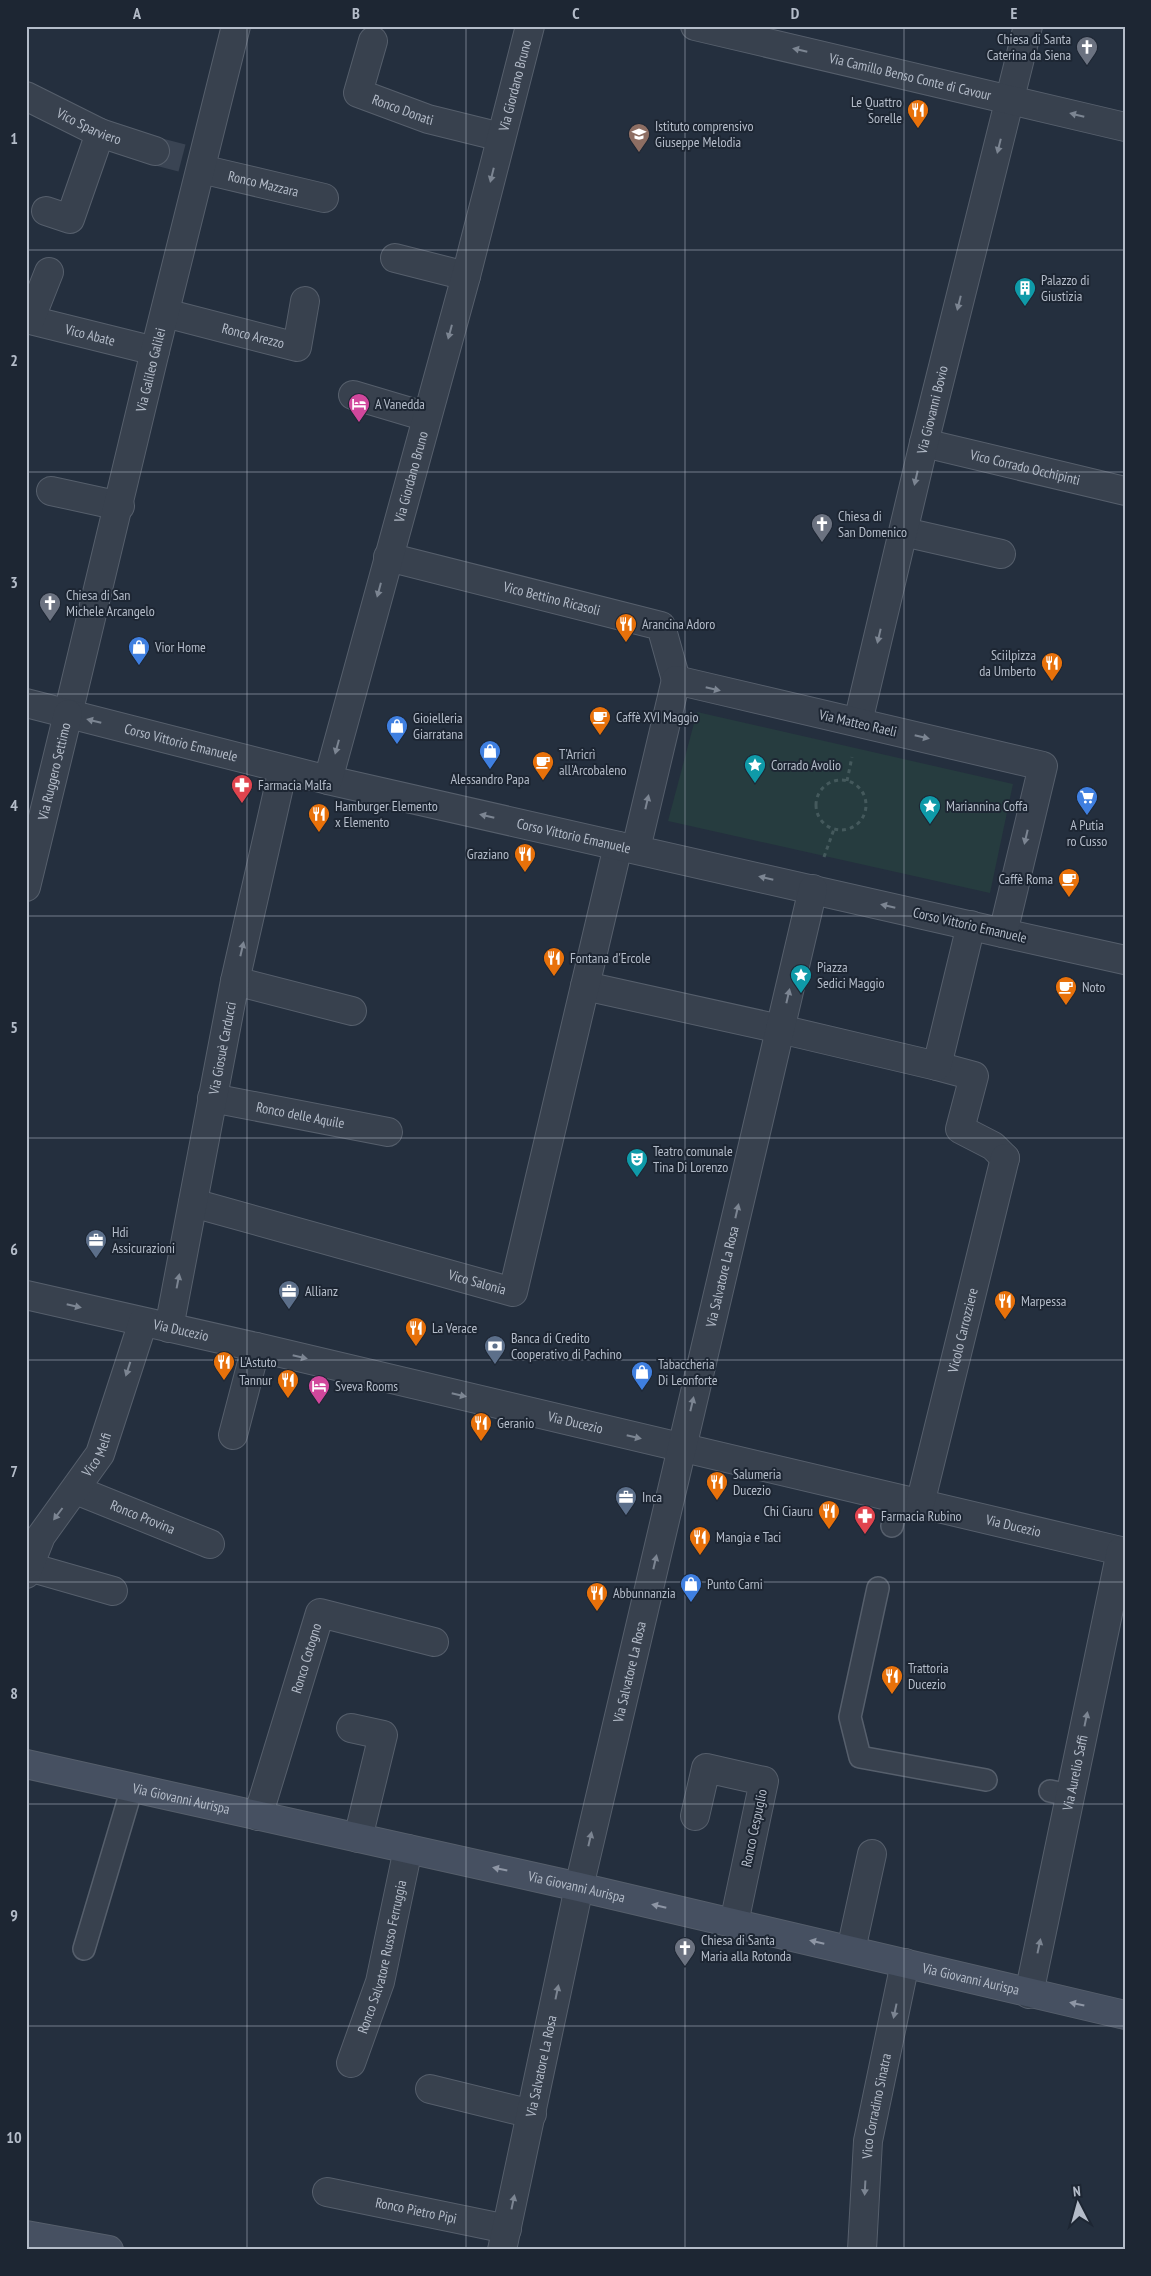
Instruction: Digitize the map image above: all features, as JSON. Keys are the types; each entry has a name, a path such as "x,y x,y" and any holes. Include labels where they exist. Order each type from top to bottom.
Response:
{"main road":[{"name":"Via Giovanni Aurispa","path":"26,1764 579,1887 1125,2015"},
{"path":"26,2235 109,2250"}],"street":[{"name":"Via Galileo Galilei","path":"68,714 120,506 165,313 195,163 236,26"},
{"name":"Via Giordano Bruno","path":"328,780 466,276 530,26"},
{"name":"Via Camillo Benso Conte di Cavour","path":"695,26 1011,98 1125,127"},
{"name":"Via Giovanni Bovio","path":"858,722 924,443 1028,26"},
{"name":"Ronco Donati","path":"372,41 358,93 428,119 502,137"},
{"name":"Vico Sparviero","path":"26,96 100,134 155,151"},
{"path":"46,212 70,219 100,134"},
{"name":"Ronco Mazzara","path":"195,163 324,198"},
{"path":"395,258 466,276"},
{"path":"28,319 49,272"},
{"name":"Ronco Arezzo","path":"165,313 297,347 305,301"},
{"name":"Vico Abate","path":"28,319 155,351"},
{"path":"353,394 427,417"},
{"name":"Vico Corrado Occhipinti","path":"924,443 1125,491"},
{"path":"52,491 120,506"},
{"path":"904,532 1001,554"},
{"name":"Vico Bettino Ricasoli","path":"388,557 661,626 676,680"},
{"path":"676,680 585,986 937,1066 971,925"},
{"name":"Via Matteo Raeli","path":"676,680 1043,766 1003,933"},
{"name":"Corso Vittorio Emanuele","path":"26,703 328,780 1125,960"},
{"name":"Via Ruggero Settimo","path":"26,887 68,714"},
{"name":"Via Giosuè Carducci","path":"169,1328 235,982 283,769"},
{"name":"Via Salvatore La Rosa","path":"505,2240 579,1887 813,889"},
{"path":"235,982 352,1011"},
{"name":"Vico Salonia","path":"193,1203 513,1292 585,986"},
{"name":"Vicolo Carrozziere","path":"909,1501 1005,1158 994,1146 960,1129 974,1076 937,1066"},
{"name":"Ronco delle Aquile","path":"212,1098 388,1132"},
{"name":"Via Ducezio","path":"26,1295 256,1347 1123,1551"},
{"name":"Vico Melfi","path":"28,1571 41,1536 76,1490 100,1454 143,1322"},
{"path":"233,1435 256,1347"},
{"name":"Ronco Provina","path":"76,1490 210,1544"},
{"name":"Via Aurelio Saffi","path":"1029,1994 1060,1793 1123,1551"},
{"path":"28,1571 113,1591"},
{"name":"Ronco Cotogno","path":"258,1816 320,1613 434,1642"},
{"path":"351,1728 382,1735 358,1838"},
{"name":"Ronco Cespuglio","path":"695,1816 706,1768 764,1780 734,1924"},
{"name":"Ronco Salvatore Russo Ferruggia","path":"351,2063 380,1982 408,1849"},
{"path":"851,1950 872,1854"},
{"name":"Vico Corradino Sinatra","path":"862,2250 868,2141 905,1963"},
{"path":"430,2089 532,2114"},
{"name":"Ronco Pietro Pipi","path":"327,2192 505,2240"}],"lane":[{"path":"892,1526 909,1501"},
{"path":"878,1588 850,1717 860,1757 986,1780"},
{"path":"84,1950 132,1788"}],"path":[{"path":"847,781 852,757"},
{"path":"837,780 847,781 855,785 862,792 866,801 865,811 861,820 854,826 845,830 834,829 826,825 819,818 816,809 816,799 827,784 837,780"}],"green space":[{"path":"697,712 1013,784 990,893 668,821"}],"tunnel":[{"path":"155,151 182,158"}],"place":[{"name":"Chiesa di Santa Caterina da Siena","path":"1087,66"},
{"name":"Le Quattro Sorelle","path":"918,129"},
{"name":"Istituto comprensivo Giuseppe Melodia","path":"639,153"},
{"name":"Palazzo di Giustizia","path":"1025,307"},
{"name":"A Vanedda","path":"359,423"},
{"name":"Chiesa di San Domenico","path":"822,543"},
{"name":"Chiesa di San Michele Arcangelo","path":"50,622"},
{"name":"Arancina Adoro","path":"626,643"},
{"name":"Vior Home","path":"139,666"},
{"name":"Sciilpizza da Umberto","path":"1052,682"},
{"name":"Caffè XVI Maggio","path":"600,736"},
{"name":"Gioielleria Giarratana","path":"397,745"},
{"name":"Alessandro Papa","path":"490,770"},
{"name":"T'Arricrì all'Arcobaleno","path":"543,781"},
{"name":"Corrado Avolio","path":"755,784"},
{"name":"Farmacia Malfa","path":"242,804"},
{"name":"A Putia ro Cusso","path":"1087,816"},
{"name":"Mariannina Coffa","path":"930,825"},
{"name":"Hamburger Elemento x Elemento","path":"319,833"},
{"name":"Graziano","path":"525,873"},
{"name":"Caffè Roma","path":"1069,898"},
{"name":"Fontana d'Ercole","path":"554,977"},
{"name":"Piazza Sedici Maggio","path":"801,994"},
{"name":"Noto","path":"1066,1006"},
{"name":"Teatro comunale Tina Di Lorenzo","path":"637,1178"},
{"name":"Hdi Assicurazioni","path":"96,1259"},
{"name":"Allianz","path":"289,1310"},
{"name":"Marpessa","path":"1005,1320"},
{"name":"La Verace","path":"416,1347"},
{"name":"Banca di Credito Cooperativo di Pachino","path":"495,1365"},
{"name":"L'Astuto","path":"224,1381"},
{"name":"Tabaccheria Di Leonforte","path":"642,1391"},
{"name":"Tannur","path":"288,1399"},
{"name":"Sveva Rooms","path":"319,1405"},
{"name":"Geranio","path":"481,1442"},
{"name":"Salumeria Ducezio","path":"717,1501"},
{"name":"Inca","path":"626,1516"},
{"name":"Chi Ciauru","path":"829,1530"},
{"name":"Farmacia Rubino","path":"865,1535"},
{"name":"Mangia e Taci","path":"700,1556"},
{"name":"Punto Carni","path":"691,1603"},
{"name":"Abbunnanzia","path":"597,1612"},
{"name":"Trattoria Ducezio","path":"892,1695"},
{"name":"Chiesa di Santa Maria alla Rotonda","path":"685,1967"}]}
